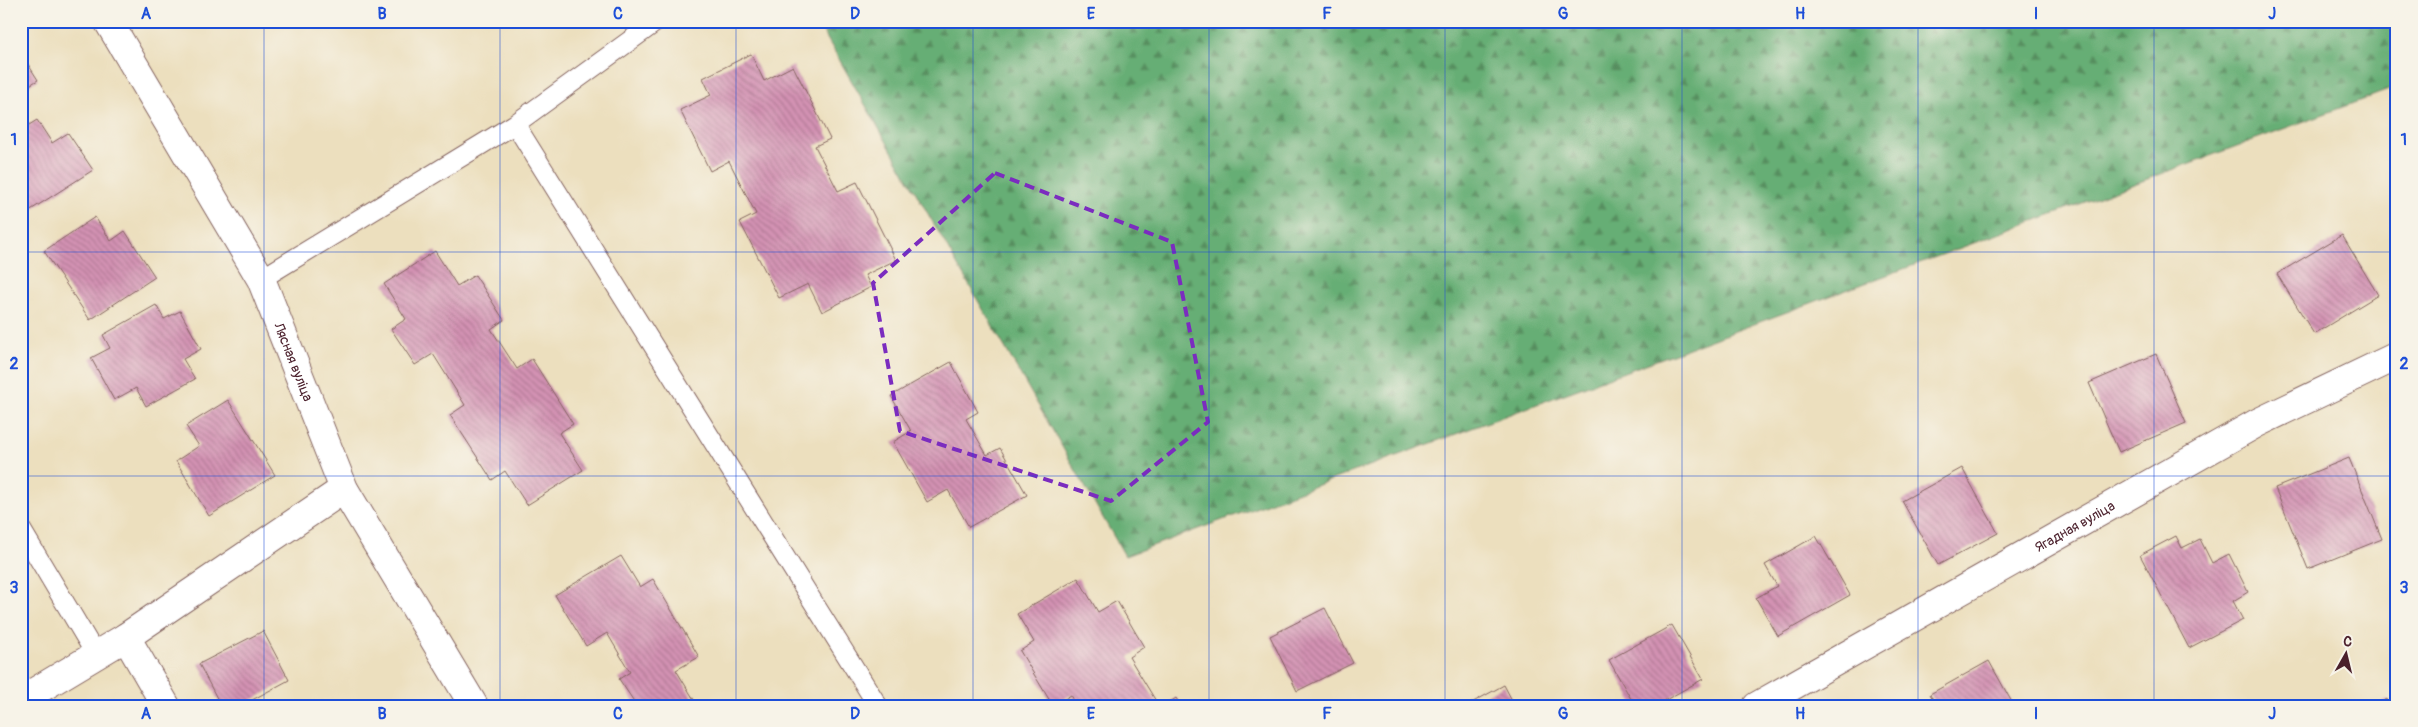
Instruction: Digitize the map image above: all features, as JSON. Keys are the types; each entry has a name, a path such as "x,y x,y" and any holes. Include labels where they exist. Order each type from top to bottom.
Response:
{"street":[{"name":"Лясная вуліца","path":"108,21 261,279 344,490 474,706"},
{"name":"Ягадная вуліца","path":"1757,706 2257,423 2397,356"},
{"path":"21,700 126,638 344,490"},
{"path":"126,638 166,706"}],"lane":[{"path":"261,279 515,124 657,21"},
{"path":"515,124 878,706"},
{"path":"21,529 96,655"}],"highlighted area":[{"path":"995,173 1172,242 1208,422 1111,501 900,431 873,283"}],"green space":[{"path":"817,21 2397,21 2397,87 1125,556"}],"building":[{"path":"21,53 38,80 21,90"},
{"path":"751,54 764,81 793,66 830,139 815,146 838,191 857,182 896,260 865,275 871,287 822,312 808,284 779,298 740,222 756,214 729,161 710,171 680,110 711,95 703,78"},
{"path":"37,120 52,143 68,133 93,170 29,211 21,199 21,130"},
{"path":"95,217 111,241 125,231 155,277 90,320 44,251"},
{"path":"2342,235 2378,295 2314,334 2277,274"},
{"path":"435,251 457,286 475,275 504,320 491,329 517,369 532,359 573,424 559,433 583,470 527,505 505,471 492,480 450,415 465,405 433,354 415,365 391,329 406,319 384,284"},
{"path":"156,305 164,319 180,311 201,349 183,359 195,379 146,406 136,388 114,400 91,358 110,348 103,335"},
{"path":"2156,354 2186,423 2119,452 2089,383"},
{"path":"951,362 978,412 966,419 987,455 1000,448 1027,495 969,527 948,490 927,502 893,442 911,431 891,396"},
{"path":"228,400 275,475 209,516 176,461 199,446 186,426"},
{"path":"2349,458 2382,539 2308,569 2275,488"},
{"path":"1962,468 1998,533 1938,565 1902,501"},
{"path":"1816,536 1850,595 1778,636 1756,598 1777,586 1765,565"},
{"path":"2176,536 2182,548 2200,539 2212,563 2229,554 2248,592 2233,601 2243,620 2189,648 2140,555"},
{"path":"621,556 640,587 653,579 699,657 676,670 696,703 691,706 637,706 619,679 630,672 607,633 586,646 555,595"},
{"path":"1078,578 1098,612 1117,601 1144,647 1129,657 1159,706 1077,706 1071,695 1053,706 1020,651 1034,642 1017,614"},
{"path":"1325,608 1353,663 1297,691 1270,636"},
{"path":"1672,625 1703,679 1655,706 1635,706 1609,660"},
{"path":"263,631 289,680 241,706 221,706 199,664"},
{"path":"1989,661 2014,706 1937,706 1930,694"},
{"path":"1504,685 1515,706 1466,706"},
{"path":"1176,698 1181,706 1164,706"},
{"path":"2387,699 2391,706 2375,706"}]}
